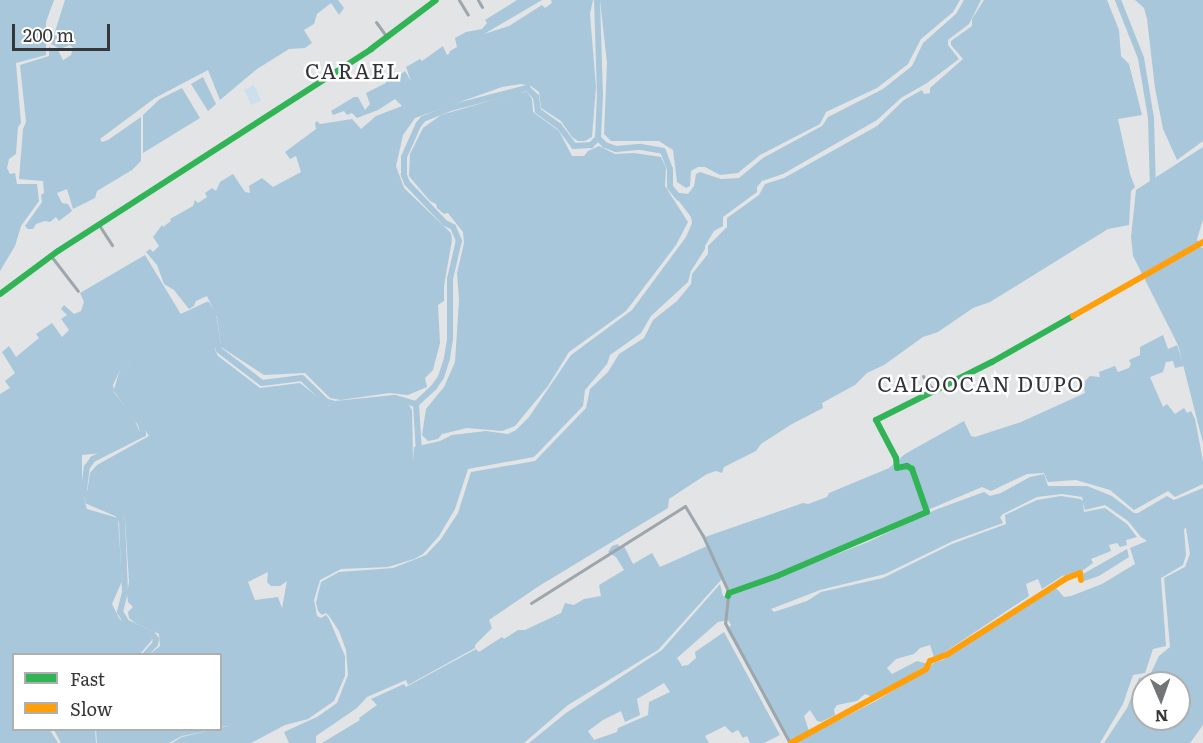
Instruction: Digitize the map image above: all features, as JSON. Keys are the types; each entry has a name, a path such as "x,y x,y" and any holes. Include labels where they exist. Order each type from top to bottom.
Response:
{"street":[{"path":"0,294 51,256 387,37 436,0"},
{"path":"459,0 468,15"},
{"path":"478,0 482,7"},
{"path":"376,22 387,37"},
{"path":"99,225 112,245"},
{"path":"729,594 927,512 912,469 909,466 897,468 892,449 875,422 933,390 992,362 1202,243"},
{"path":"51,256 78,291"},
{"path":"923,376 933,390"},
{"path":"531,603 685,506 703,536 729,594 725,622 790,743 926,669 930,661 948,654 1067,578 1080,573 1081,580"}],"shaded area":[{"path":"0,0 54,0 46,22 46,55 16,63 21,123 18,127 16,154 9,159 7,168 10,174 15,173 17,184 37,184 39,201 21,226 15,246 0,271"},
{"path":"65,0 338,0 344,8 339,15 331,3 317,14 314,24 304,30 312,43 305,48 289,49 257,69 220,100 208,70 155,98 100,139 102,142 108,140 141,117 141,161 132,170 97,191 95,198 73,209 67,189 57,193 62,203 68,204 72,211 59,221 56,217 50,222 45,221 36,224 33,229 28,229 25,226 42,202 41,195 44,193 43,181 19,179 23,129 26,122 20,65 49,56 49,47 58,50 63,60 71,55 73,48 70,45 60,49 51,44"},
{"path":"517,0 542,0 484,34 509,26 542,5 545,8 552,3 551,0 593,0 590,14 596,87 592,137 585,141 578,141 572,137 561,121 541,108 539,92 531,86 521,84 502,87 415,118 403,135 396,166 404,188 451,233 452,240 444,286 444,301 438,305 440,343 433,370 425,378 427,387 408,395 389,393 341,400 330,398 305,373 264,375 221,347 217,317 207,296 196,301 189,309 174,290 164,284 157,265 146,252 150,249 153,252 159,246 153,237 162,225 163,227 171,221 170,219 193,206 195,200 198,203 207,197 205,193 212,188 216,191 220,182 233,174 245,192 250,193 249,186 262,178 273,187 301,172 296,156 290,159 285,152 316,129 317,121 320,124 352,119 361,129 376,116 402,106 395,99 378,110 357,118 352,113 347,115 344,111 333,115 331,111 354,97 358,97 365,110 370,104 366,93 386,83 385,77 394,79 405,71 411,81 406,67 420,59 422,61 443,46 447,55 449,54 457,47 455,38 466,32 482,29 487,23 485,20"},
{"path":"600,0 960,0 953,12 921,39 908,64 877,88 826,112 820,124 760,155 738,173 720,175 705,167 698,167 691,171 690,186 686,188 677,182 673,150 659,141 611,141 604,134 607,63"},
{"path":"964,0 981,0 969,24 948,40 948,45 959,59 927,83 901,98 877,120 783,174 762,181 757,187 757,192 723,217 723,226 714,231 691,271 688,282 651,316 641,333 610,355 607,364 585,390 583,406 534,457 468,469 455,509 439,536 423,554 388,567 341,569 320,580 314,600 317,616 321,618 326,615 329,619 345,656 345,676 334,701 308,719 285,725 251,743 172,743 182,737 207,731 222,731 222,727 232,725 222,727 222,653 151,653 160,646 159,634 129,618 128,612 133,607 128,602 127,593 129,582 125,519 120,513 89,499 87,493 90,473 97,465 149,436 119,388 130,359 137,348 158,330 207,308 211,313 216,330 215,350 218,356 260,388 300,383 329,406 393,400 408,404 412,410 413,460 414,447 440,441 452,435 486,431 508,434 516,430 529,417 571,355 632,310 686,237 692,223 691,217 672,192 688,194 694,186 696,174 700,172 721,179 739,178 763,158 822,126 828,117 883,89 912,66 923,43 956,14","holes":["268,572 267,582 271,586 280,586 287,581 282,608 278,597 255,600 248,582"]},
{"path":"984,0 1107,0 1119,30 1121,56 1129,64 1142,115 1118,119 1135,187 1131,191 1129,225 1108,229 990,302 973,308 938,332 923,337 884,365 867,373 855,385 822,403 823,408 792,424 761,444 756,451 724,467 722,473 716,471 707,474 669,499 668,508 539,586 489,620 492,628 475,645 475,648 408,685 406,680 367,697 357,708 316,736 316,743 289,743 284,732 317,717 337,703 348,675 346,650 339,631 326,613 322,615 318,611 316,603 321,582 339,572 393,568 426,555 441,539 458,513 471,472 535,461 586,408 590,389 608,372 619,354 644,338 653,320 677,301 691,284 692,274 708,254 708,246 727,227 727,218 759,195 765,184 784,178 877,126 904,100 922,90 924,94 930,93 930,88 963,59 951,45 951,41 972,26 972,19"},
{"path":"1135,0 1203,0 1203,141 1177,160 1163,129 1155,88 1147,19 1144,8"},
{"path":"203,77 216,104 208,111 191,84"},
{"path":"254,85 261,100 251,105 244,90"},
{"path":"182,88 200,118 143,153 143,115 160,99"},
{"path":"527,92 532,99 533,112 559,131 572,156 584,156 588,151 599,146 615,154 634,153 661,157 666,168 665,186 688,222 676,245 626,311 569,352 548,386 515,426 502,431 467,428 442,434 438,439 428,441 422,435 426,409 444,387 455,362 459,300 457,273 464,243 463,232 448,213 444,214 437,208 436,204 430,201 409,176 410,154 423,128 441,115"},
{"path":"1203,147 1203,220 1197,239 1201,248 1203,247 1203,443 1178,345 1133,256 1131,237 1136,190"},
{"path":"145,255 182,316 157,327 127,356 113,385 114,392 134,418 140,433 102,453 82,455 82,493 87,509 118,518 122,581 112,604 119,618 126,625 151,636 152,640 141,653 12,653 12,731 51,731 58,743 0,743 0,394 10,388 5,381 15,373 2,352 9,346 16,357 39,338 36,334 52,323 62,337 69,330 61,319 67,315 61,309 64,305 74,314 81,311 84,302 80,293"},
{"path":"1163,335 1168,349 1177,345 1184,366 1175,368 1173,361 1166,362 1163,372 1150,377 1163,407 1167,404 1175,414 1184,408 1187,413 1191,411 1195,419 1203,461 1203,484 1175,497 1168,491 1134,510 1110,490 1076,480 1048,482 1044,473 1027,474 991,491 982,487 774,575 730,590 722,579 658,650 568,705 524,743 322,743 360,720 359,718 377,705 371,699 404,684 406,687 476,649 479,652 502,637 504,639 518,630 525,630 561,613 565,603 574,605 584,599 601,596 599,585 624,570 616,557 608,552 612,546 618,544 620,548 624,546 633,564 652,553 660,567 707,546 705,537 827,497 829,493 889,468 905,454 964,421 971,436 975,437 1021,422 1085,393 1083,383 1090,376 1100,377 1099,372 1115,366 1118,372 1129,368 1131,364 1129,360 1140,355 1140,347"},
{"path":"1044,474 1048,486 1087,486 1112,496 1134,513 1138,513 1167,496 1174,500 1203,488 1203,725 1190,743 1104,743 1131,698 1131,731 1191,731 1191,671 1152,671 1159,656 1170,647 1164,578 1185,567 1190,554 1186,528 1184,529 1186,555 1183,565 1161,578 1166,646 1153,649 1146,671 1131,671 1131,681 1123,704 1100,743 794,743 876,701 1035,599 1056,588 1064,597 1071,596 1102,584 1135,564 1130,548 1147,541 1128,521 1105,505 1085,510 1083,502 1084,512 1105,508 1127,524 1137,537 1126,540 1127,545 1120,547 1117,543 1109,545 1111,551 1091,559 1093,563 1082,571 1062,576 1042,589 1038,579 1026,584 1029,596 942,654 934,657 930,645 920,648 914,654 896,659 887,668 892,674 917,661 928,664 873,697 865,694 857,701 837,705 834,709 835,715 821,722 817,721 810,710 804,716 809,731 789,741 727,630 731,625 728,620 718,622 677,658 682,666 688,665 696,658 695,652 724,632 780,735 764,743 750,743 747,736 743,738 738,730 732,733 725,726 705,736 709,743 529,743 566,713 662,650 720,584 723,596 729,596 868,542 935,510 984,492 990,496 1001,493 1030,477","holes":["1062,494 1082,497 1083,501 1061,496 1037,500 1005,515 1006,524 952,544 883,578 821,592 807,601 774,612 771,609 820,590 885,574 953,541 1003,523 1000,517 1003,514 1037,497","664,683 670,692 649,702 648,715 618,728 617,732 594,740 588,731 621,711 625,722 640,715 637,699"]},
{"path":"1127,549 1129,557 1099,576 1084,581 1083,574"},
{"path":"55,731 95,731 96,743 61,743"},
{"path":"96,731 207,731 182,736 169,743 97,743"}],"waterway":[{"path":"597,0 600,94 598,138 605,145 616,149 641,147 663,151 670,169 670,187 679,198"},
{"path":"1118,0 1141,58 1151,118 1153,188"},
{"path":"419,452 416,404 441,377 447,358 450,338 450,279 459,241 453,227 445,223 407,183 404,175 404,157 419,124 423,119 450,108 527,88 536,97 538,111 559,126 574,146 591,145 598,138"},
{"path":"147,653 155,644 156,639 152,634 127,623 120,612 125,592 122,521 118,514 88,501 84,490 87,467 93,459 143,434 141,424 117,390 126,361 136,348 160,327 207,305 213,314 219,350 262,383 302,378 327,402 335,404 395,398 416,404"}],"traffic: fast":[{"path":"0,294 58,251 371,49 436,0"},
{"path":"728,596 729,593 777,576 927,512 912,469 907,466 897,468 896,458 876,420 992,362 1073,316"}],"traffic: slow":[{"path":"1073,316 1203,242"},
{"path":"791,743 926,669 930,661 948,654 1067,578 1080,573 1081,580"}],"district":[{"name":"CARAEL","path":"353,70"},
{"name":"CALOOCAN DUPO","path":"981,383"}]}
